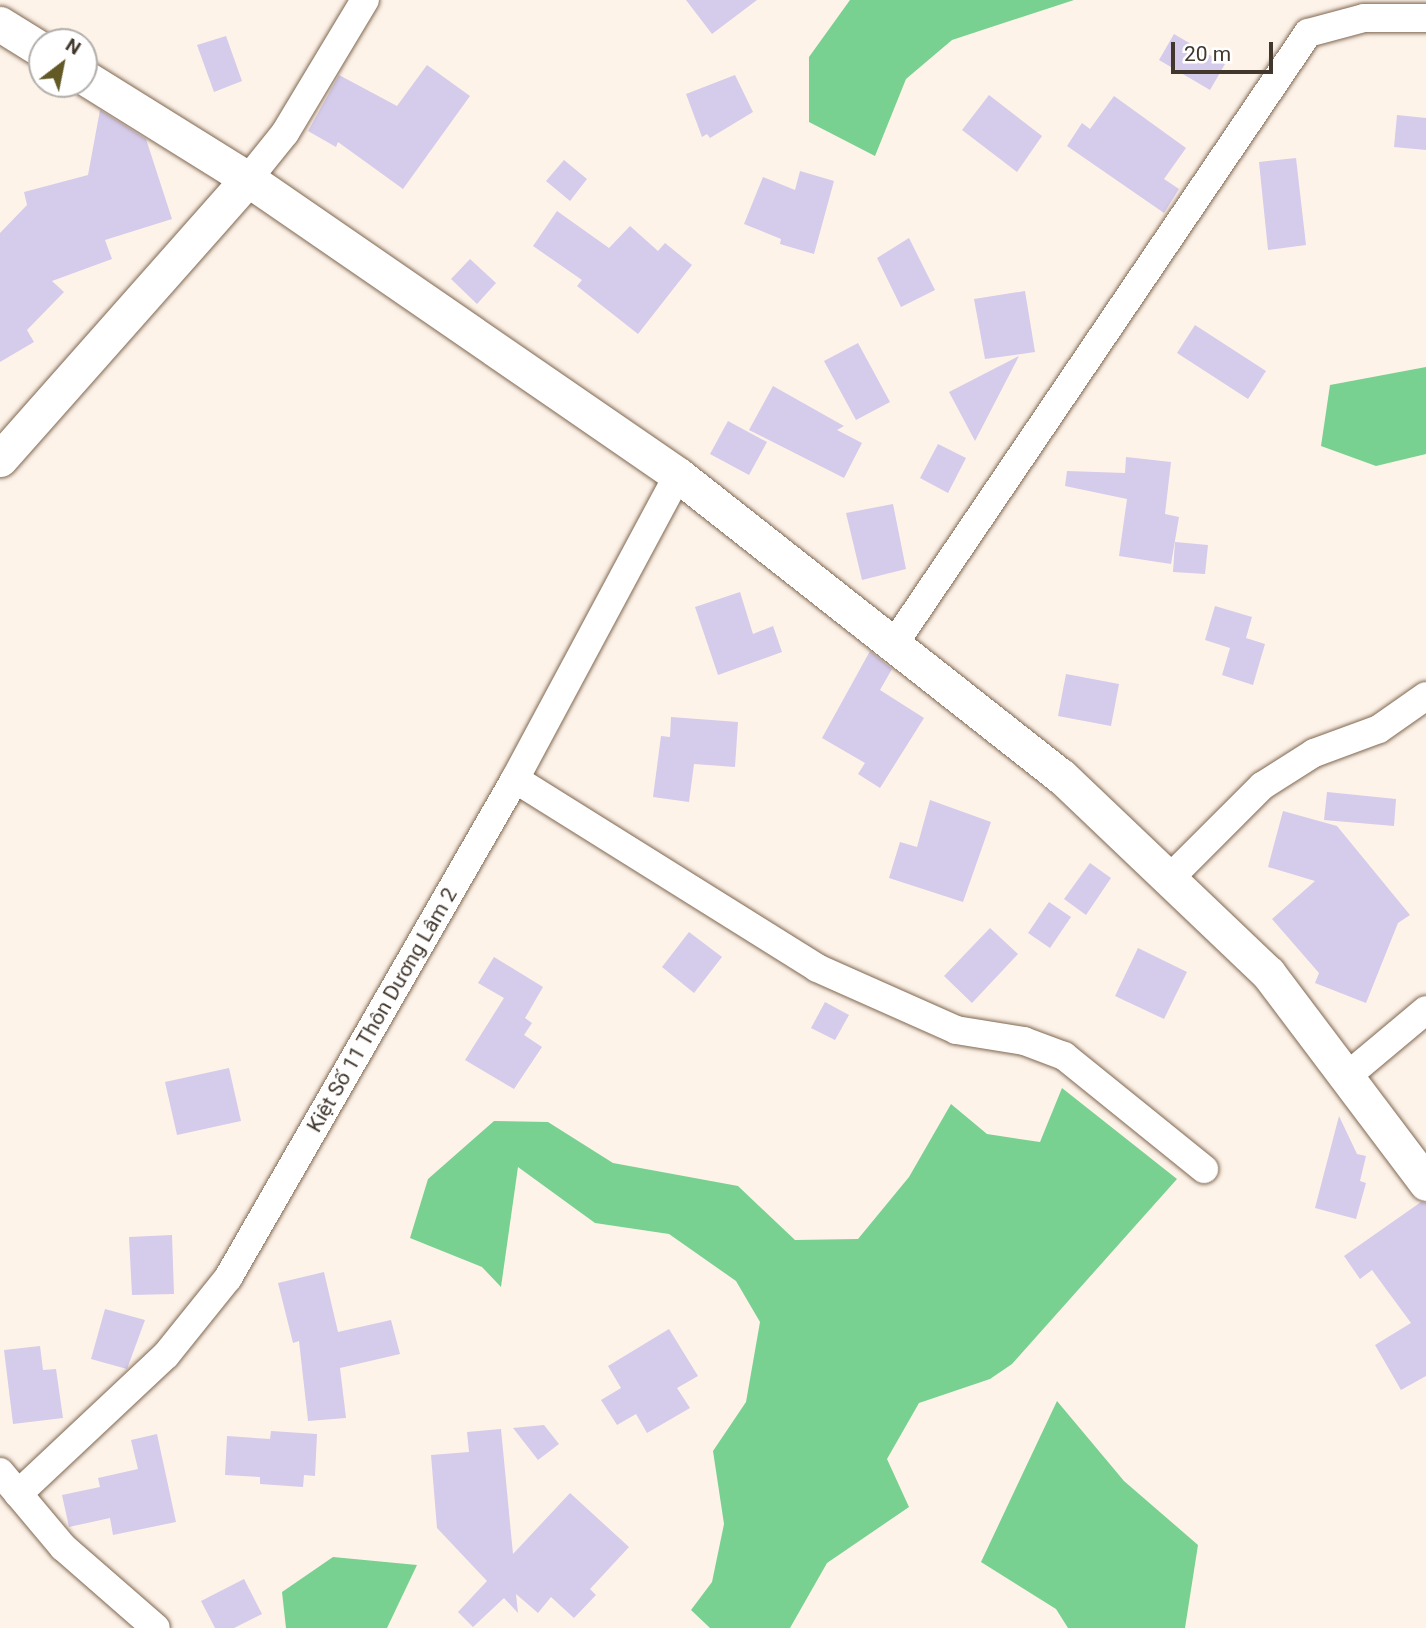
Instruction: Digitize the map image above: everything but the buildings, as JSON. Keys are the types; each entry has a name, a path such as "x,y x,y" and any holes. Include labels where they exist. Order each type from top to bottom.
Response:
{"street":[{"path":"0,458 248,179 285,133 365,0"},
{"path":"894,644 1308,33 1364,18 1426,18"},
{"path":"0,24 28,41"},
{"path":"98,85 248,179 678,475 1061,776 1268,973 1426,1183"},
{"name":"Kiệt Số 11 Thôn Dương Lâm 2","path":"9,1483 166,1355 228,1278 515,779 678,475"},
{"path":"1169,879 1262,786 1314,753 1379,729 1426,696"},
{"path":"515,779 817,968 956,1030 1024,1041 1064,1056 1204,1170"},
{"path":"1346,1077 1426,1010"},
{"path":"9,1483 63,1547 156,1628"}],"green space":[{"path":"850,0 1074,0 952,40 906,79 875,156 809,122 809,57"},
{"path":"1426,367 1426,454 1376,466 1321,446 1330,385"},
{"path":"1062,1088 1177,1179 1012,1364 990,1379 919,1403 887,1459 909,1507 827,1563 790,1628 710,1628 691,1610 712,1582 724,1524 713,1451 746,1402 760,1322 736,1281 669,1234 595,1223 518,1167 501,1287 482,1267 410,1238 428,1179 494,1121 548,1122 613,1163 738,1186 795,1240 858,1239 909,1177 951,1104 987,1134 1040,1142"},
{"path":"1057,1401 1124,1481 1198,1545 1185,1628 1068,1628 1056,1609 981,1562"},
{"path":"333,1557 417,1565 387,1628 286,1628 282,1592"}]}
